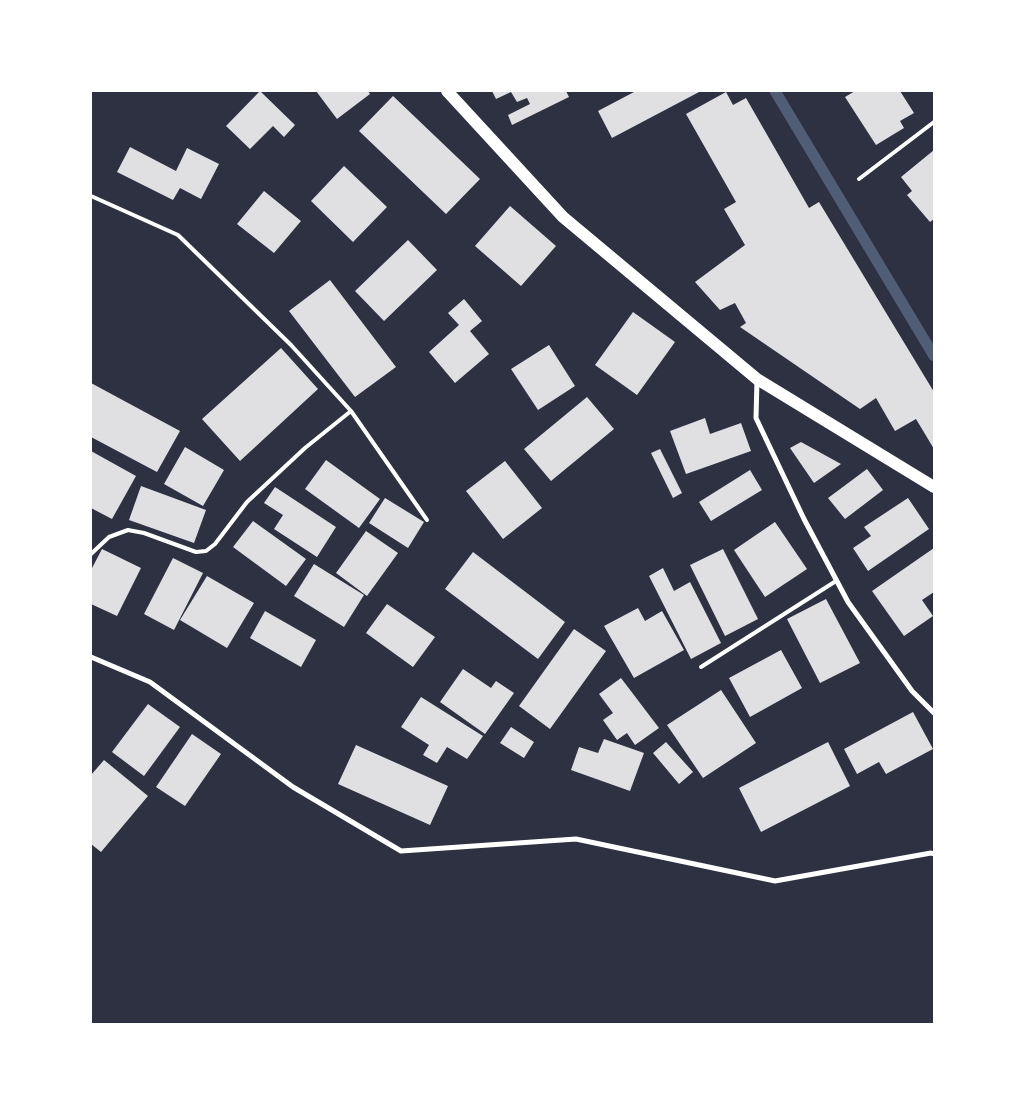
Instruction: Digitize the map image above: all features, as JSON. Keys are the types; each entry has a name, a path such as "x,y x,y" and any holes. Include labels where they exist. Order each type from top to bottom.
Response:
{"main road":[{"path":"447,91 563,217 757,379 934,487"}],"street":[{"path":"757,379 756,418 804,519 836,580 848,602 912,691 934,713"},
{"path":"91,657 150,682 292,787 401,851 576,839 775,881 934,854"}],"lane":[{"path":"859,179 934,122"},
{"path":"91,196 178,235 290,345 351,412 427,520"},
{"path":"91,554 109,537 128,530 144,533 196,552 206,551 215,544 247,502 305,448 351,412"},
{"path":"701,667 836,580"}],"building":[{"path":"260,91 295,125 284,137 273,126 250,149 226,126"},
{"path":"316,91 368,91 370,94 337,119"},
{"path":"492,91 566,91 569,97 512,125 508,115 530,104 527,98 517,102 511,92 496,99"},
{"path":"633,91 701,91 612,138 598,111"},
{"path":"855,91 900,91 914,113 900,121 904,128 876,145 845,97"},
{"path":"726,92 733,105 746,98 809,208 819,202 934,392 934,449 916,419 895,431 876,398 860,409 740,327 746,323 735,303 720,310 695,282 745,245 724,209 736,202 686,114"},
{"path":"393,96 480,179 446,214 359,131"},
{"path":"130,147 176,171 187,148 219,164 201,199 180,188 173,200 117,172"},
{"path":"934,150 934,219 930,222 907,195 912,191 901,177"},
{"path":"344,166 387,207 353,242 311,201"},
{"path":"264,191 301,221 274,253 237,224"},
{"path":"510,206 556,246 521,286 475,246"},
{"path":"408,240 437,270 384,321 355,291"},
{"path":"330,280 396,367 355,397 289,311"},
{"path":"464,299 482,321 470,331 489,354 455,383 429,352 459,325 448,313"},
{"path":"633,312 675,342 637,395 595,365"},
{"path":"549,345 575,386 538,410 511,369"},
{"path":"281,348 318,389 240,461 202,419"},
{"path":"91,383 180,431 157,472 91,437"},
{"path":"587,397 614,429 551,481 524,449"},
{"path":"705,418 710,434 741,423 751,451 686,474 670,431"},
{"path":"801,442 841,464 814,483 790,448"},
{"path":"185,447 224,470 203,506 164,484"},
{"path":"660,449 682,493 673,498 651,453"},
{"path":"91,451 136,476 112,519 91,508"},
{"path":"326,460 380,499 359,528 305,489"},
{"path":"505,461 542,508 503,539 466,491"},
{"path":"867,469 883,490 845,519 828,498"},
{"path":"750,470 762,490 711,521 699,502"},
{"path":"141,486 206,510 194,543 129,520"},
{"path":"275,487 336,527 317,557 274,529 283,515 264,503"},
{"path":"385,498 424,522 408,548 369,523"},
{"path":"908,498 929,529 868,571 853,548 871,536 864,527"},
{"path":"253,521 306,559 286,586 233,547"},
{"path":"775,522 807,569 765,597 734,550"},
{"path":"366,531 398,553 367,596 336,573"},
{"path":"934,548 934,592 922,600 933,616 904,636 872,591"},
{"path":"102,549 141,568 117,616 91,604 91,570"},
{"path":"723,549 758,619 725,636 690,565"},
{"path":"473,552 565,622 538,659 445,589"},
{"path":"173,558 203,573 174,630 144,614"},
{"path":"314,564 364,595 344,627 294,596"},
{"path":"663,568 674,591 690,582 721,643 691,659 649,576"},
{"path":"207,576 254,603 227,648 180,620"},
{"path":"826,599 860,663 820,683 787,619"},
{"path":"387,604 435,637 413,667 366,633"},
{"path":"638,608 645,621 662,611 684,650 634,678 604,626"},
{"path":"265,611 316,640 301,667 250,638"},
{"path":"574,629 606,651 550,729 519,706"},
{"path":"781,650 802,688 750,717 729,678"},
{"path":"463,669 491,688 496,681 514,693 485,734 440,702"},
{"path":"621,678 659,728 635,745 627,733 617,740 603,720 613,713 599,694"},
{"path":"721,690 756,743 703,778 667,725"},
{"path":"421,697 483,736 467,759 447,747 437,763 423,755 429,745 401,727"},
{"path":"148,704 180,727 144,776 112,752"},
{"path":"913,712 933,749 886,774 879,762 857,774 844,749"},
{"path":"511,727 534,742 524,758 500,743"},
{"path":"192,734 221,754 185,806 156,787"},
{"path":"604,739 644,753 630,791 571,770 579,747 598,753"},
{"path":"666,742 693,772 679,784 653,753"},
{"path":"828,742 850,786 761,832 739,788"},
{"path":"356,745 448,786 430,825 338,784"},
{"path":"104,760 148,796 101,852 91,844 91,775"}],"waterway":[{"path":"775,91 934,356"}]}
